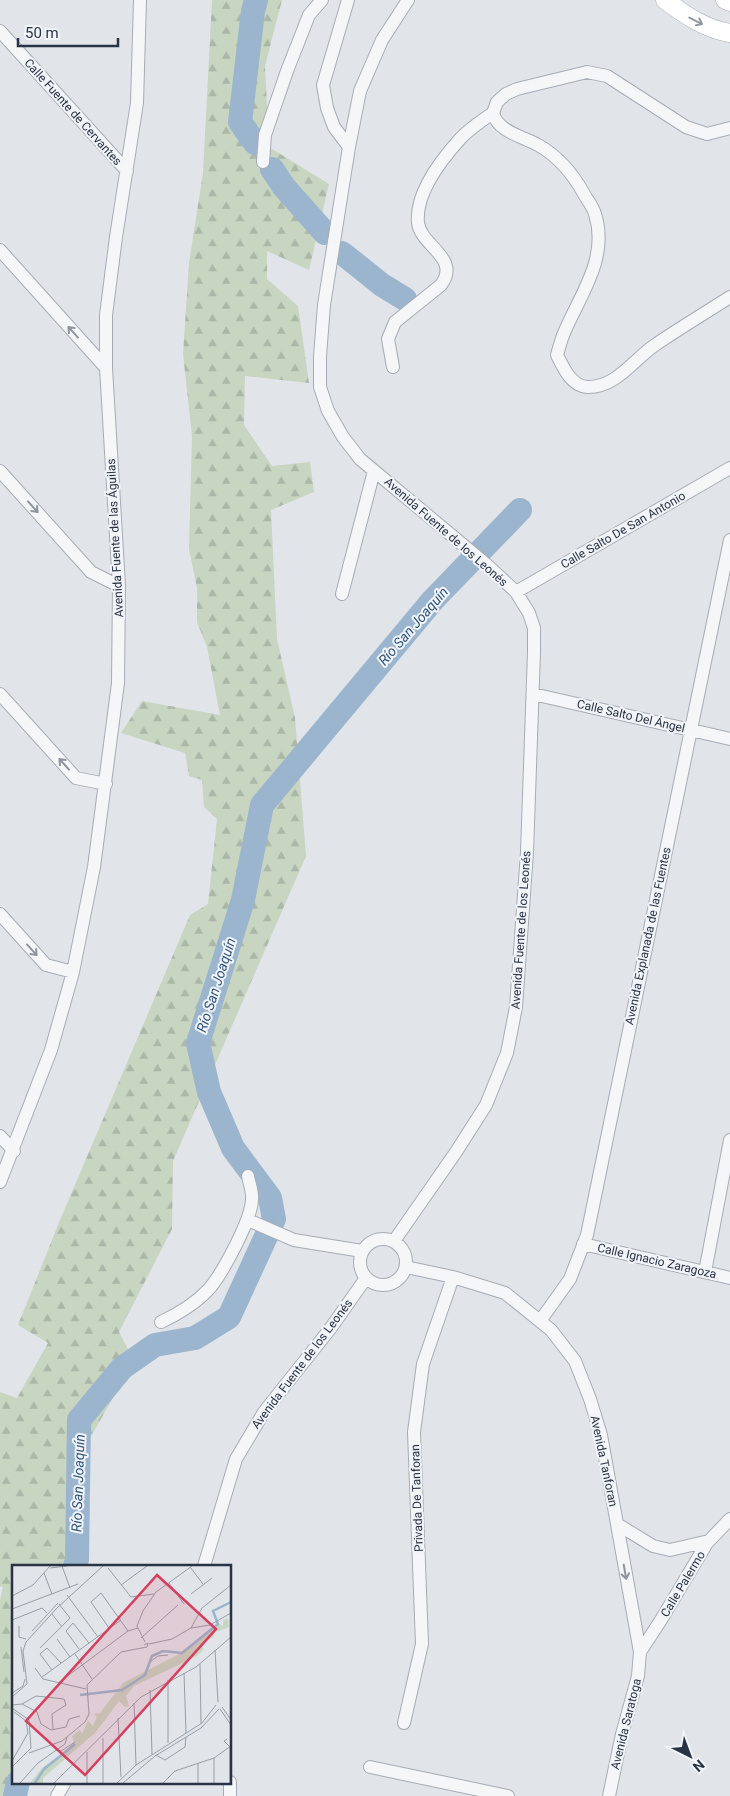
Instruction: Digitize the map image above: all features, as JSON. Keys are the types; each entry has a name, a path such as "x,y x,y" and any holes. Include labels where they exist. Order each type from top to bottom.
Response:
{"main road":[{"path":"666,0 683,14 716,31 730,33"},
{"path":"724,0 730,2"}],"street":[{"name":"Avenida Fuente de las Águilas","path":"0,1182 14,1151 51,1050 73,972 94,867 118,683 119,586 106,368 106,315 136,103 140,0"},
{"path":"263,162 265,135 288,71 309,15 322,0"},
{"path":"348,0 323,85 327,108 334,127 349,147"},
{"name":"Avenida Fuente de los Leonés","path":"394,1241 486,1105 507,1053 516,1007 526,862 534,628 529,614 516,592 463,544 360,458 343,437 328,411 320,387 320,356 324,305 349,147 360,91 382,40 408,0"},
{"name":"Calle Fuente de Cervantes","path":"0,31 126,171"},
{"path":"730,128 707,134 686,126 607,76 587,72 506,94 497,102 493,113 495,121 507,130 528,139 562,162 580,186 595,214 599,240 593,273 563,334 557,355 568,376 585,387 601,385 629,368 652,346 730,297"},
{"path":"394,367 388,339 395,322 441,285 445,279 444,260 427,240 418,225 419,204 426,186 460,139 493,113"},
{"path":"0,250 106,368"},
{"name":"Calle Salto De San Antonio","path":"516,592 730,468"},
{"path":"0,471 91,572 119,586"},
{"path":"342,594 374,471"},
{"name":"Avenida Explanada de las Fuentes","path":"540,1321 570,1279 583,1244 593,1206 730,540"},
{"path":"0,694 76,778 106,784"},
{"name":"Calle Salto Del Ángel","path":"533,694 730,739"},
{"path":"0,914 46,965 73,972"},
{"path":"0,1136 14,1151"},
{"path":"705,1272 730,1144"},
{"path":"161,1322 179,1314 209,1289 230,1256 248,1220 252,1199 248,1176"},
{"path":"248,1220 294,1240 362,1251"},
{"path":"387,1239 394,1241 405,1252 406,1267 401,1276 394,1282 384,1285 374,1283 366,1278 361,1269 362,1251 373,1241 387,1239"},
{"name":"Calle Ignacio Zaragoza","path":"583,1244 730,1278"},
{"name":"Avenida Tanforan","path":"406,1267 453,1277 505,1294 551,1330 576,1361 590,1399 607,1460 640,1652"},
{"name":"Privada De Tanforan","path":"404,1723 422,1644 414,1432 423,1364 453,1277"},
{"name":"Avenida Fuente de los Leonés","path":"204,1565 236,1459 264,1412 330,1329 366,1278"},
{"name":"Calle Palermo","path":"640,1652 709,1541 730,1519"},
{"name":"Avenida Tanforan","path":"617,1524 653,1546 670,1550 709,1541"},
{"name":"Avenida Saratoga","path":"609,1796 622,1734 638,1676 640,1652"},
{"path":"370,1767 508,1796"},
{"path":"57,1796 64,1784"}],"green space":[{"path":"212,0 282,0 265,66 269,147 329,184 309,270 267,251 267,279 298,306 309,383 245,376 244,425 272,466 310,462 314,492 271,510 277,639 295,718 306,856 173,1161 172,1229 119,1332 134,1361 81,1454 79,1565 12,1565 12,1784 17,1784 15,1796 0,1796 0,1600 3,1587 0,1586 0,1392 17,1398 48,1343 18,1325 60,1220 190,915 208,904 217,819 204,807 202,780 189,776 185,753 121,733 142,701 220,715 207,647 197,622 197,588 189,549 192,436 183,354 189,263 203,173"}],"waterway":[{"name":"Río San Joaquín","path":"255,143 240,122 253,11 256,0"},
{"name":"Río San Joaquín","path":"272,169 284,187 325,233"},
{"name":"Río San Joaquín","path":"342,253 382,285 405,299"},
{"name":"Río San Joaquín","path":"75,1565 77,1560 79,1420 122,1368 155,1345 195,1338 229,1317 274,1219 270,1198 233,1148 209,1092 198,1043 243,900 262,805 433,600 520,510"},
{"name":"Río San Joaquín","path":"15,1796 18,1784"}]}
